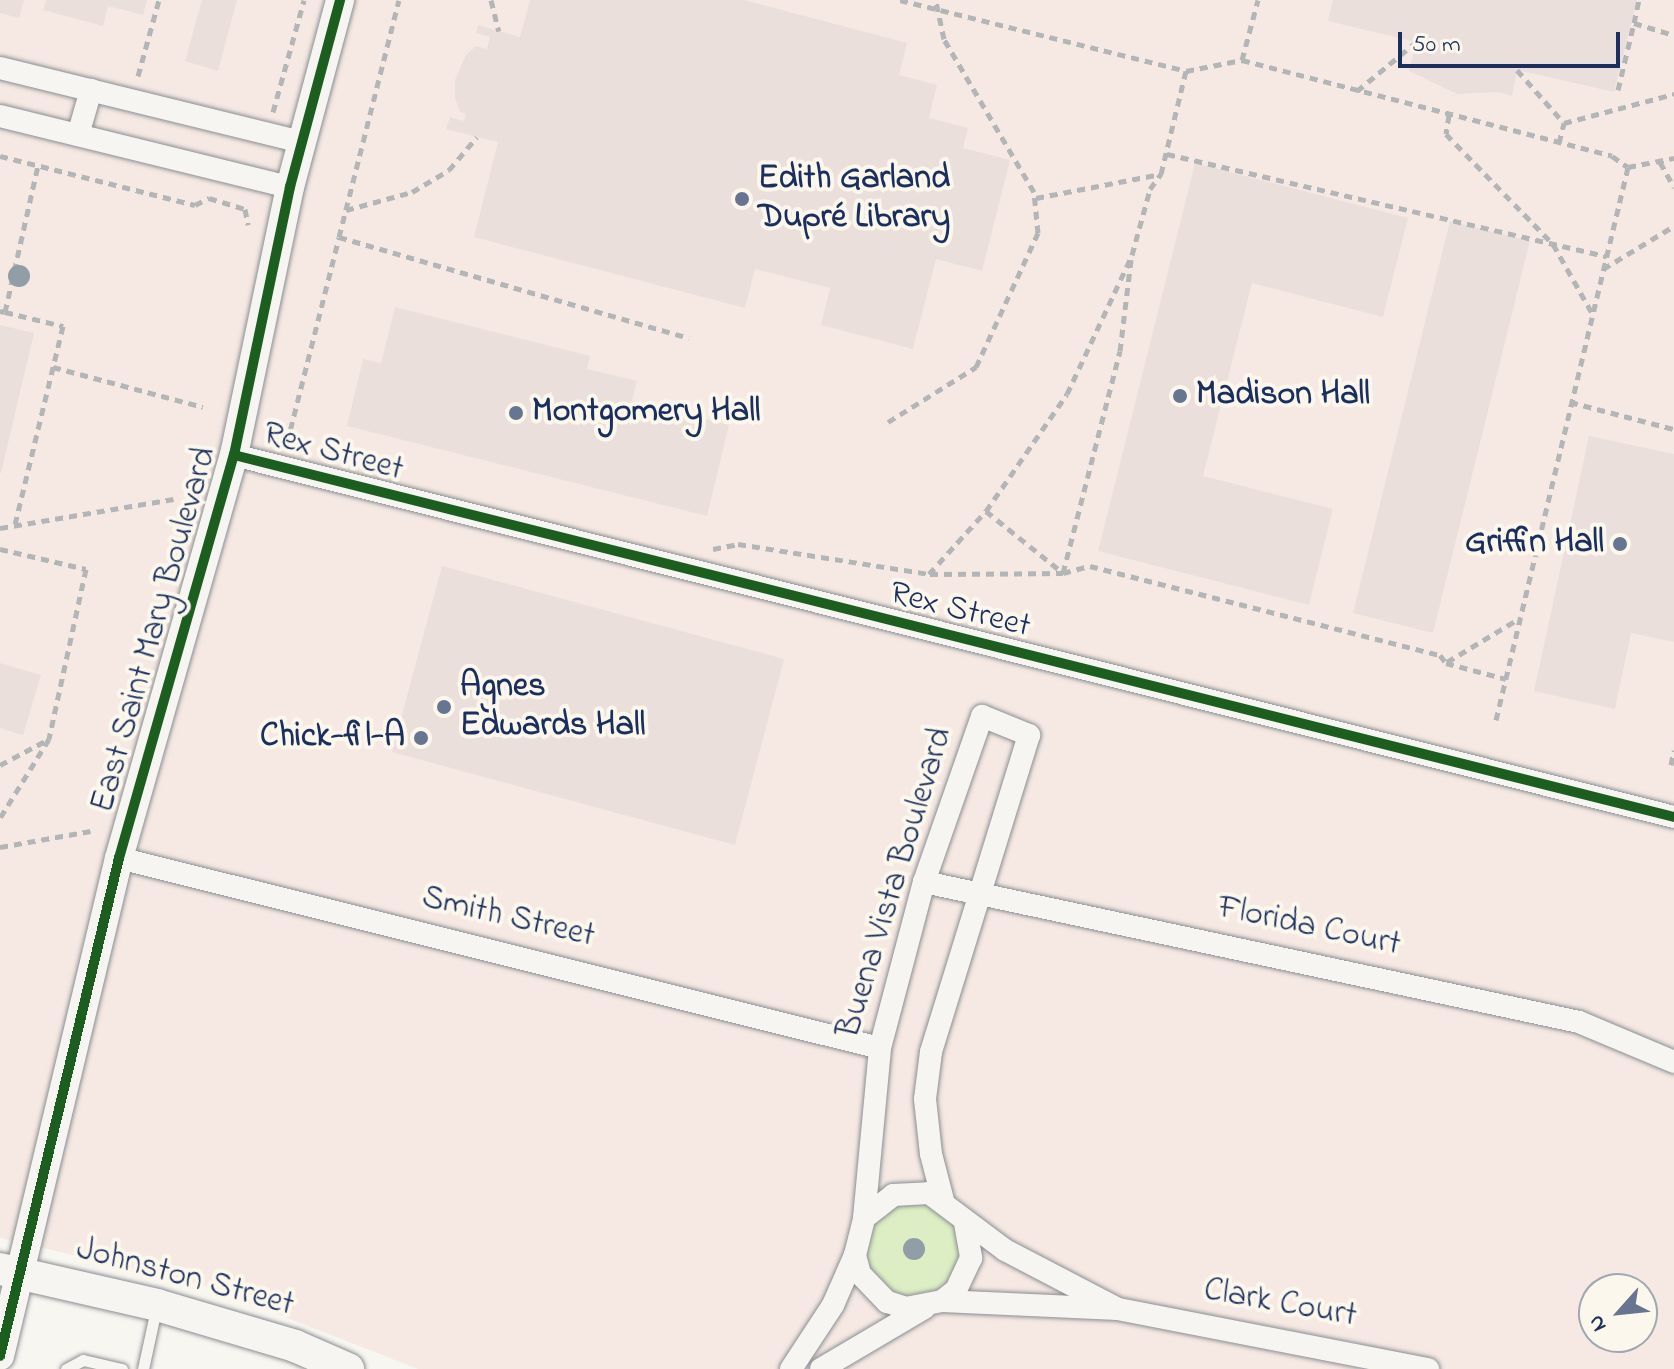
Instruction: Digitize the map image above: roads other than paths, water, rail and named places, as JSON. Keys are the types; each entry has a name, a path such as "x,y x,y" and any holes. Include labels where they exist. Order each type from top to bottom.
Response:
{"main road":[{"name":"Johnston Street","path":"9,1272 157,1305 336,1367"}],"street":[{"name":"East Saint Mary Boulevard","path":"0,1356 9,1272 119,858 234,455 290,187 340,0"},
{"path":"0,68 302,142"},
{"path":"78,135 91,90"},
{"path":"0,116 290,187"},
{"name":"Rex Street","path":"234,455 1674,817"},
{"name":"Buena Vista Boulevard","path":"791,1369 833,1305 855,1255 864,1218 880,1048 924,882 982,716 1029,735 943,1003 925,1099 931,1154 943,1200 965,1223 1051,1277 1118,1309"},
{"name":"Smith Street","path":"119,858 880,1048"},
{"name":"Florida Court","path":"924,882 1579,1022 1674,1062"},
{"path":"864,1218 893,1195 911,1191 943,1200"},
{"path":"821,1369 956,1290 971,1258 965,1223"},
{"path":"855,1255 871,1290 906,1308 934,1304 1118,1309"},
{"name":"Clark Court","path":"1118,1309 1428,1369"}],"lane":[{"path":"143,1369 157,1305"},
{"path":"66,1369 83,1360 122,1369"}],"place":[{"name":"Edith Garland Dupré Library","path":"742,199"},
{"name":"Madison Hall","path":"1180,396"},
{"name":"Montgomery Hall","path":"516,413"},
{"name":"Griffin Hall","path":"1620,544"},
{"name":"Agnes Edwards Hall","path":"444,707"},
{"name":"Chick-fil-A","path":"421,738"}]}
